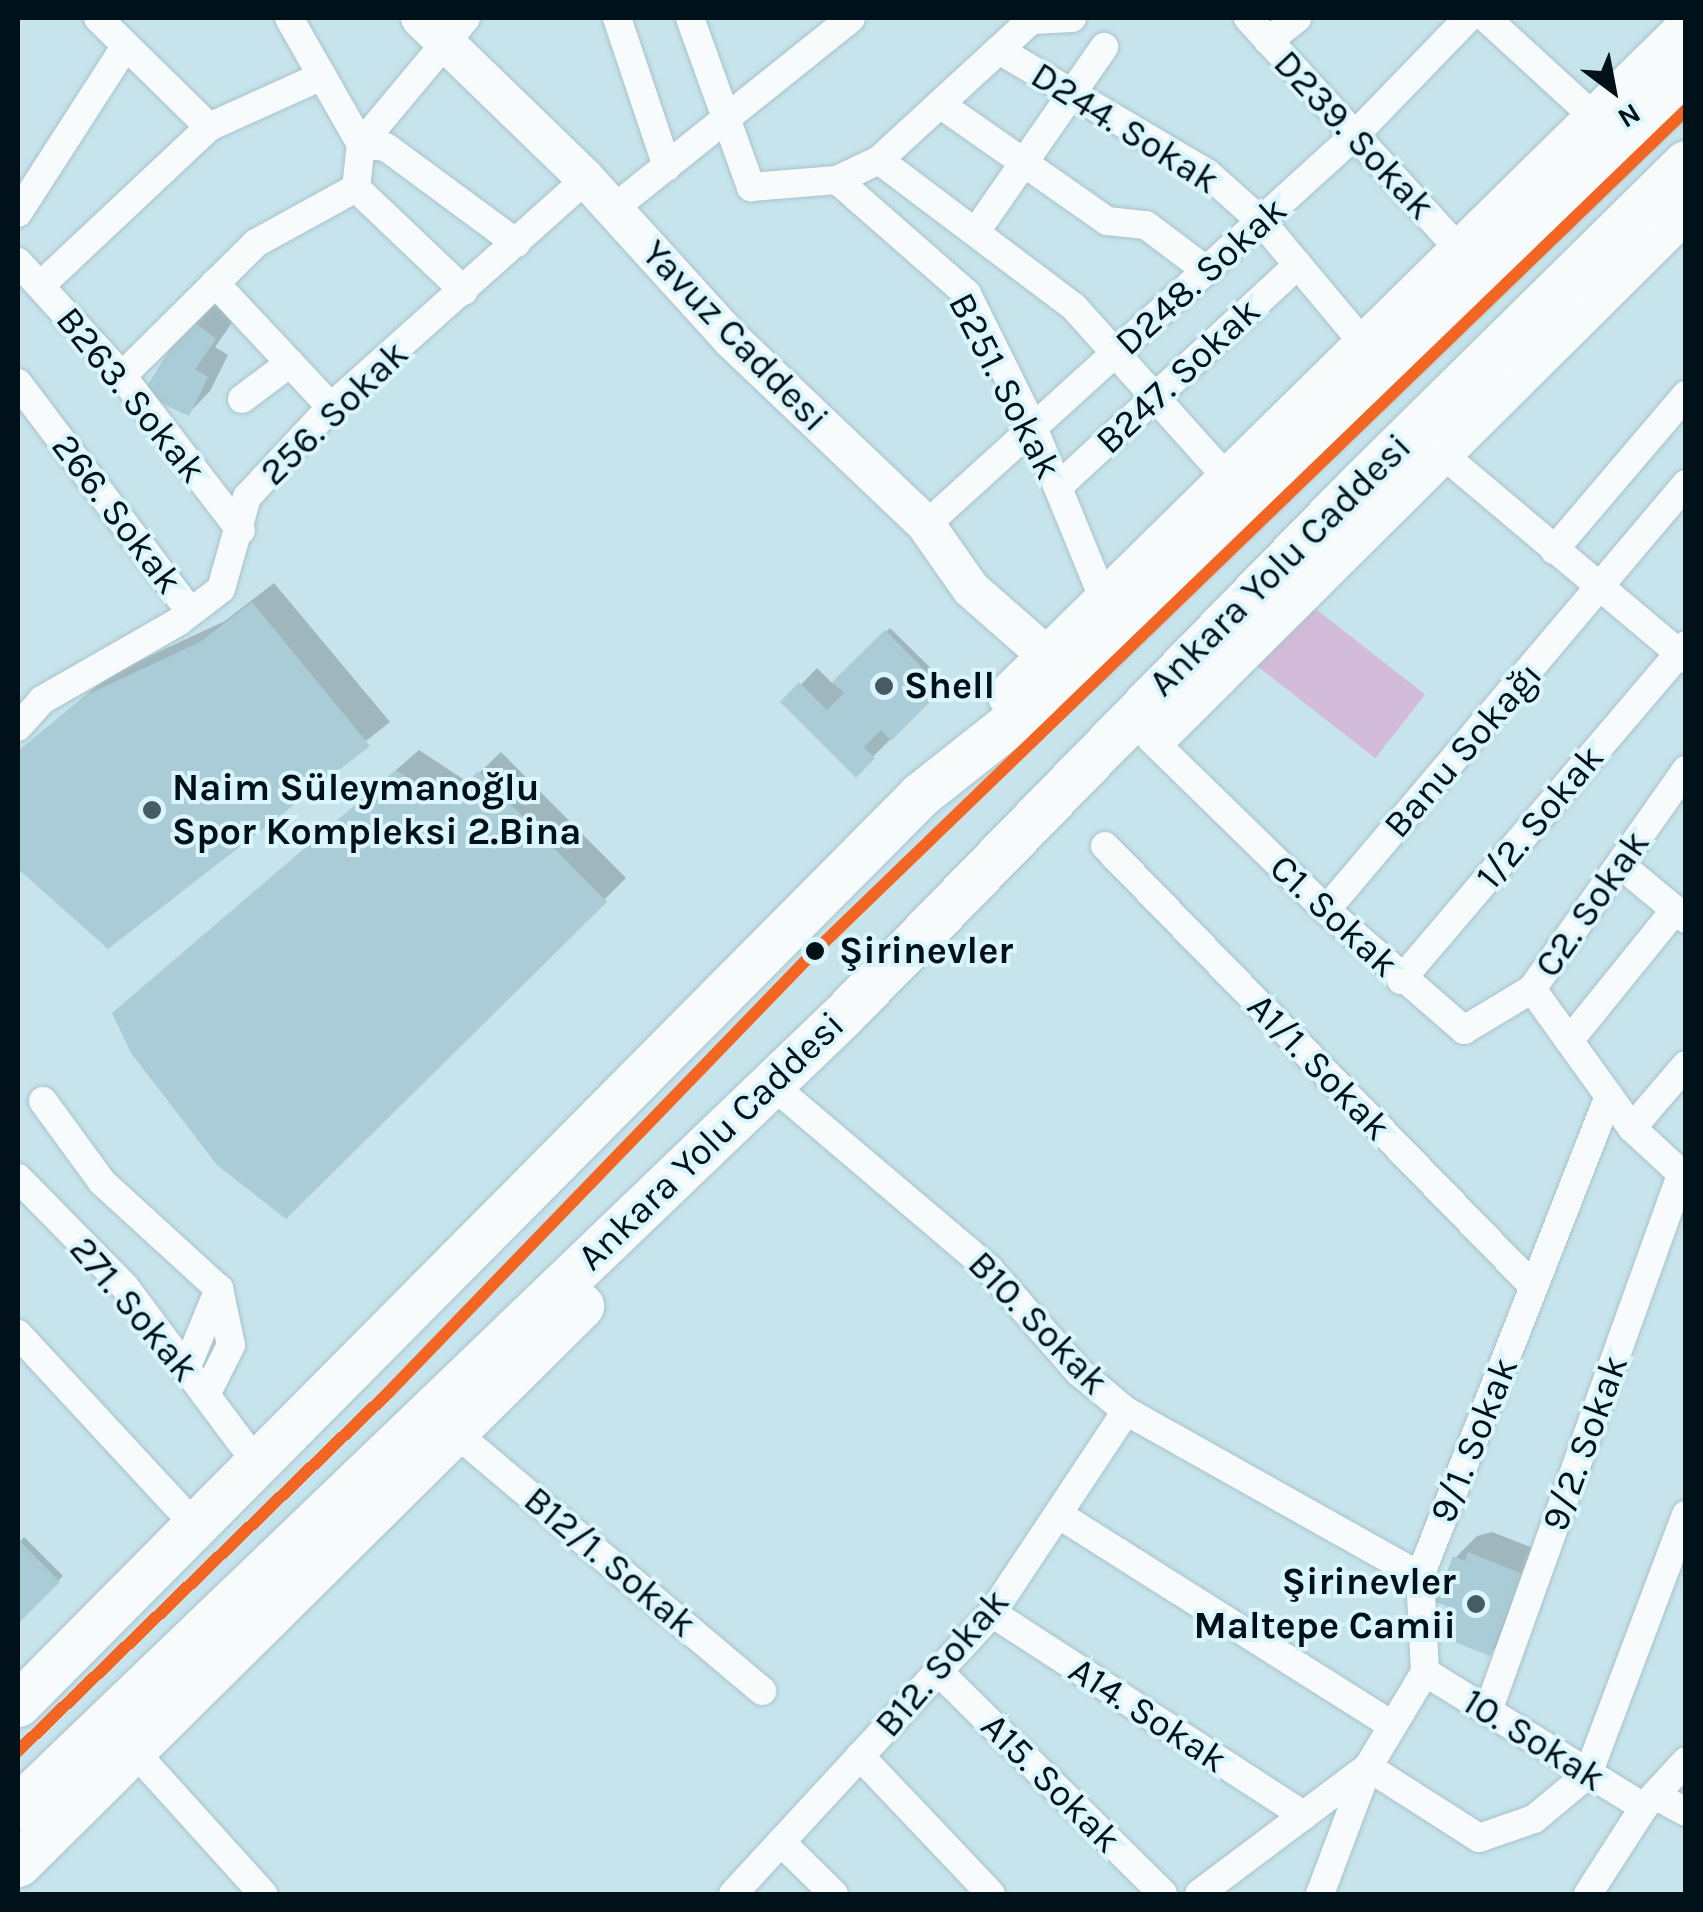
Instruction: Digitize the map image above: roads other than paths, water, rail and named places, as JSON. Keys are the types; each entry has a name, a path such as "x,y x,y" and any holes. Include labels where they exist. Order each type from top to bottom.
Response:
{"highway":[{"path":"920,795 1046,655 1230,481 1686,30"},
{"name":"Ankara Yolu Caddesi","path":"18,1704 920,795 1083,666 1686,84"},
{"name":"Ankara Yolu Caddesi","path":"18,1807 856,1001 1318,526 1686,163"},
{"path":"18,1864 458,1434 784,1096 856,1001 992,897 1440,452 1679,225"},
{"path":"18,1667 624,1074 690,1028"}],"main road":[{"name":"Yavuz Caddesi","path":"444,26 732,339 926,525 970,589 1046,655"}],"street":[{"path":"98,18 209,127"},
{"path":"290,18 361,144"},
{"path":"617,18 667,167"},
{"path":"690,18 752,187 837,180 879,160 1030,19 1072,18"},
{"path":"613,209 728,121 850,18"},
{"name":"D239. Sokak","path":"1248,18 1462,250"},
{"path":"1268,41 1297,18"},
{"name":"D248. Sokak","path":"926,525 1355,136 1468,18"},
{"path":"1486,18 1595,118"},
{"path":"356,188 361,144 444,26"},
{"path":"18,212 125,47"},
{"path":"977,230 1075,96 1104,47"},
{"name":"D244. Sokak","path":"1000,50 1207,173 1262,222 1365,345"},
{"path":"42,286 209,127 322,76"},
{"path":"940,104 1107,221 1146,225 1207,270"},
{"path":"361,144 386,147 516,243"},
{"path":"879,160 977,230 1074,307 1230,481"},
{"name":"256. Sokak","path":"18,727 42,700 220,589 241,531 247,497 332,407 586,179"},
{"name":"B251. Sokak","path":"837,180 967,294 1033,428 1104,600"},
{"path":"122,376 256,243 356,188"},
{"path":"356,188 464,291"},
{"name":"B263. Sokak","path":"18,262 122,376 241,531"},
{"name":"B247. Sokak","path":"1058,487 1298,265"},
{"path":"215,283 332,407"},
{"path":"242,399 290,363"},
{"name":"266. Sokak","path":"18,383 30,417 190,611"},
{"path":"1554,550 1686,395"},
{"path":"1440,452 1683,653"},
{"name":"Banu Sokağı","path":"1326,910 1686,484"},
{"name":"1/2. Sokak","path":"1402,980 1683,653"},
{"name":"C1. Sokak","path":"1151,739 1326,910 1464,1030 1532,989"},
{"name":"C2. Sokak","path":"1532,989 1685,773"},
{"name":"A1/1. Sokak","path":"1105,846 1534,1288"},
{"path":"1569,1041 1680,914 1620,865"},
{"path":"1532,989 1632,1128 1683,1176"},
{"path":"1632,1128 1686,1065"},
{"name":"B10. Sokak","path":"784,1096 990,1269 1079,1372 1126,1411 1420,1576"},
{"name":"9/1. Sokak","path":"1424,1672 1420,1576 1609,1096"},
{"path":"43,1101 102,1182 220,1288 231,1345 206,1395"},
{"name":"9/2. Sokak","path":"1488,1711 1683,1176"},
{"name":"271. Sokak","path":"18,1178 124,1287 243,1445"},
{"path":"186,1368 220,1288"},
{"path":"18,1334 180,1508"},
{"name":"B12. Sokak","path":"733,1894 992,1613 1061,1516 1126,1411"},
{"name":"B12/1. Sokak","path":"458,1434 762,1691"},
{"path":"1368,1767 1478,1838 1534,1818 1588,1774 1677,1569 1686,1515"},
{"path":"1061,1516 1392,1724"},
{"name":"A14. Sokak","path":"992,1613 1304,1816"},
{"name":"A15. Sokak","path":"940,1672 1163,1894"},
{"path":"1320,1894 1368,1767 1424,1672"},
{"name":"10. Sokak","path":"1424,1672 1588,1774 1686,1812"},
{"path":"134,1751 263,1894"},
{"path":"860,1756 992,1894"},
{"path":"1588,1894 1650,1801 1686,1761"},
{"path":"1199,1894 1368,1767"},
{"path":"781,1842 834,1894"}],"place":[{"name":"Shell","path":"884,686"},
{"name":"Naim Süleymanoğlu Spor Kompleksi 2.Bina","path":"152,810"},
{"name":"Şirinevler","path":"815,951"},
{"name":"Şirinevler Maltepe Camii","path":"1476,1604"}]}
